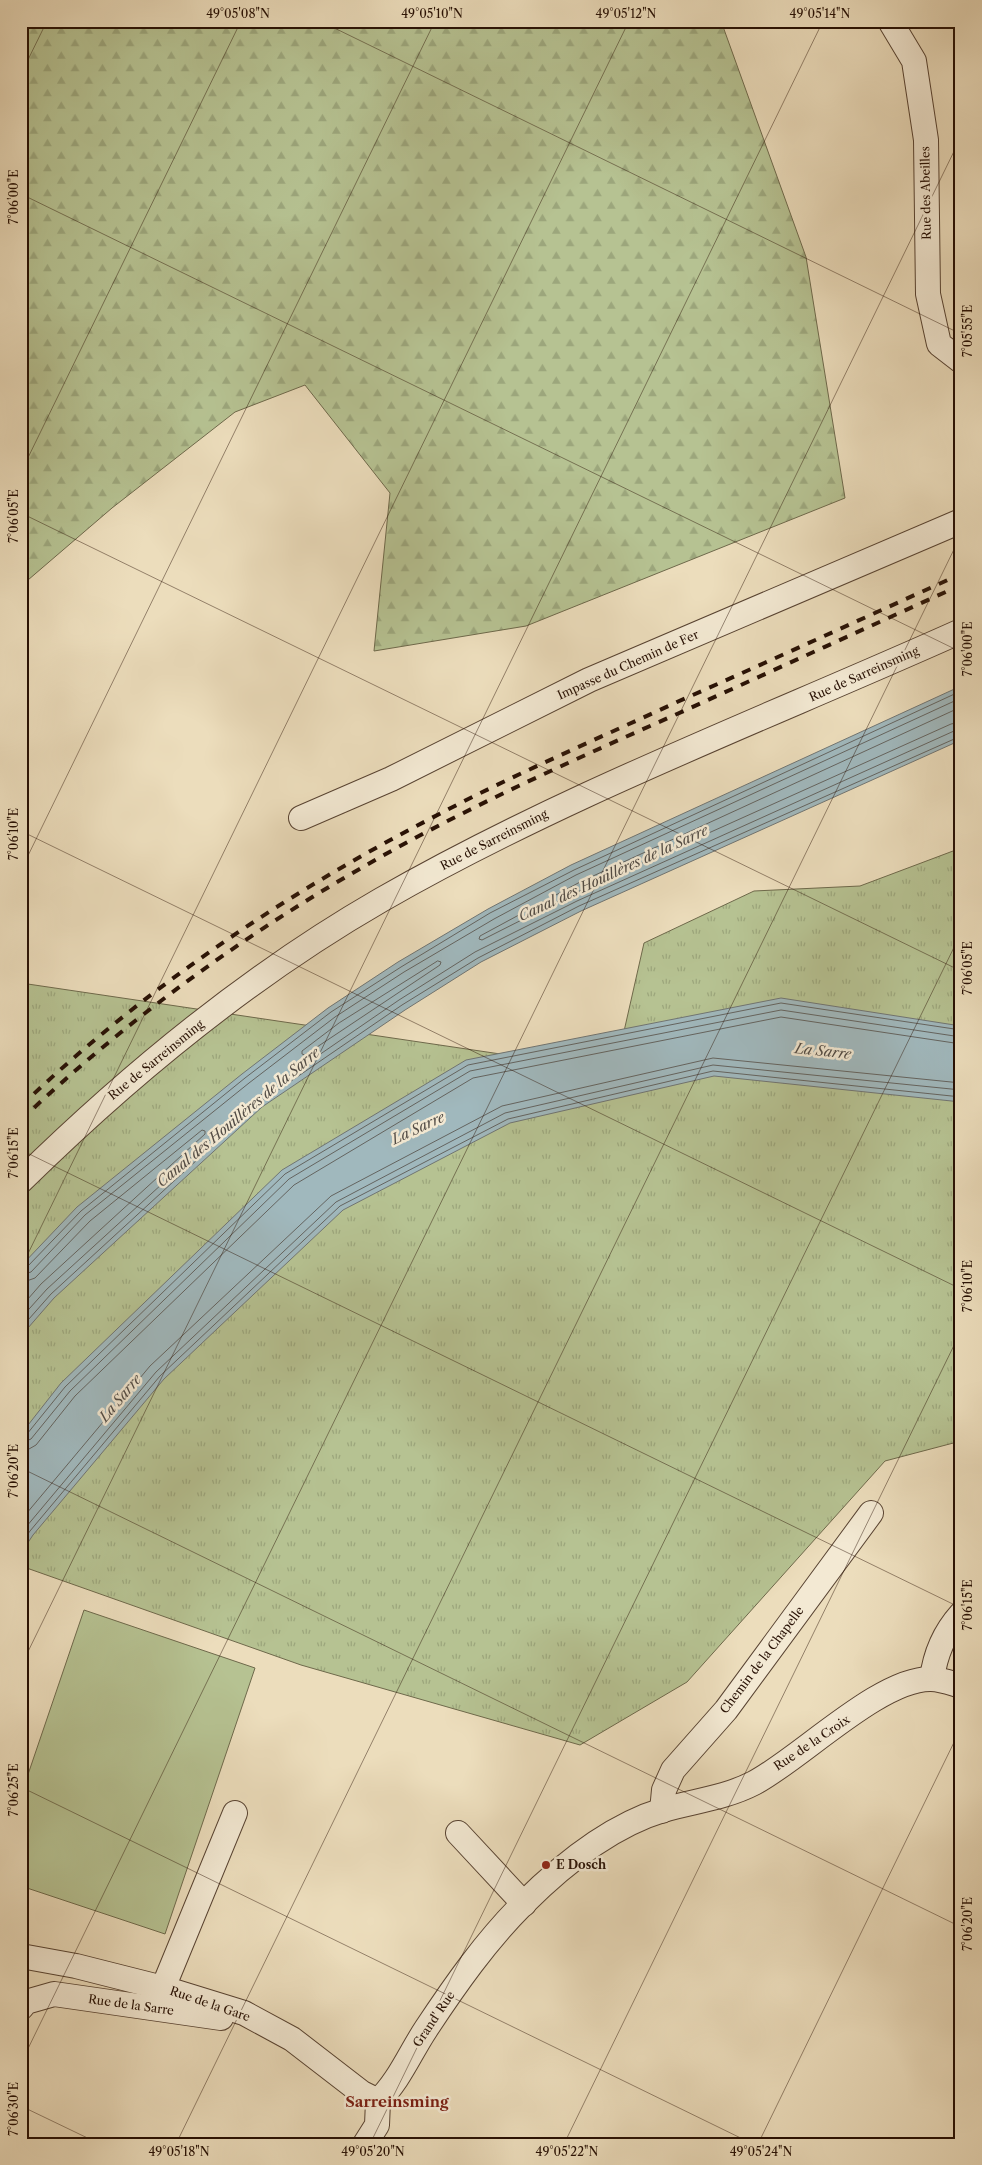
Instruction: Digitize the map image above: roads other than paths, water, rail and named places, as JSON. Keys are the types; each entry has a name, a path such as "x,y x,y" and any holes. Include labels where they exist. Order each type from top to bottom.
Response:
{"street":[{"name":"Rue des Abeilles","path":"890,21 914,61 926,140 928,294 939,344 961,361"},
{"name":"Impasse du Chemin de Fer","path":"300,818 391,779 589,680 961,521"},
{"name":"Rue de Sarreinsming","path":"21,1180 75,1128 174,1044 222,1007 320,938 405,887 499,836 575,800 961,631"},
{"name":"Chemin de la Chapelle","path":"662,1810 664,1790 673,1770 726,1710 871,1513"},
{"path":"932,1679 935,1657 950,1626 961,1614"},
{"name":"Rue de la Croix","path":"662,1810 714,1798 754,1783 876,1699 909,1682 932,1679 961,1686"},
{"name":"Grand' Rue","path":"378,2101 389,2090 425,2030 484,1947 524,1904 574,1858 626,1826 662,1810"},
{"path":"163,1988 235,1813"},
{"path":"458,1833 524,1904"},
{"name":"Rue de la Gare","path":"21,1956 76,1966 163,1988 244,2013 292,2039 362,2093 378,2101"},
{"name":"Rue de la Sarre","path":"21,2008 26,2002 54,1994 226,2019 244,2013"},
{"path":"365,2144 377,2124 378,2101"}],"water":[{"name":"Canal des Houillères de la Sarre","path":"961,686 961,740 581,911 481,962 405,1010 262,1107 54,1298 21,1336 21,1266 77,1207 242,1074 328,1008 398,962 488,909 571,865"},
{"name":"La Sarre","path":"781,998 961,1026 961,1102 714,1076 510,1123 343,1210 164,1379 33,1535 21,1553 21,1434 61,1383 282,1170 466,1060"}],"railway":[{"path":"21,1106 114,1024 213,949 372,850 519,774 961,574"},
{"path":"21,1120 103,1047 191,979 282,916 377,859 451,819 526,783 961,585"}],"place":[{"name":"E Dosch","path":"546,1865"}],"district":[{"name":"Sarreinsming","path":"397,2102"}]}
